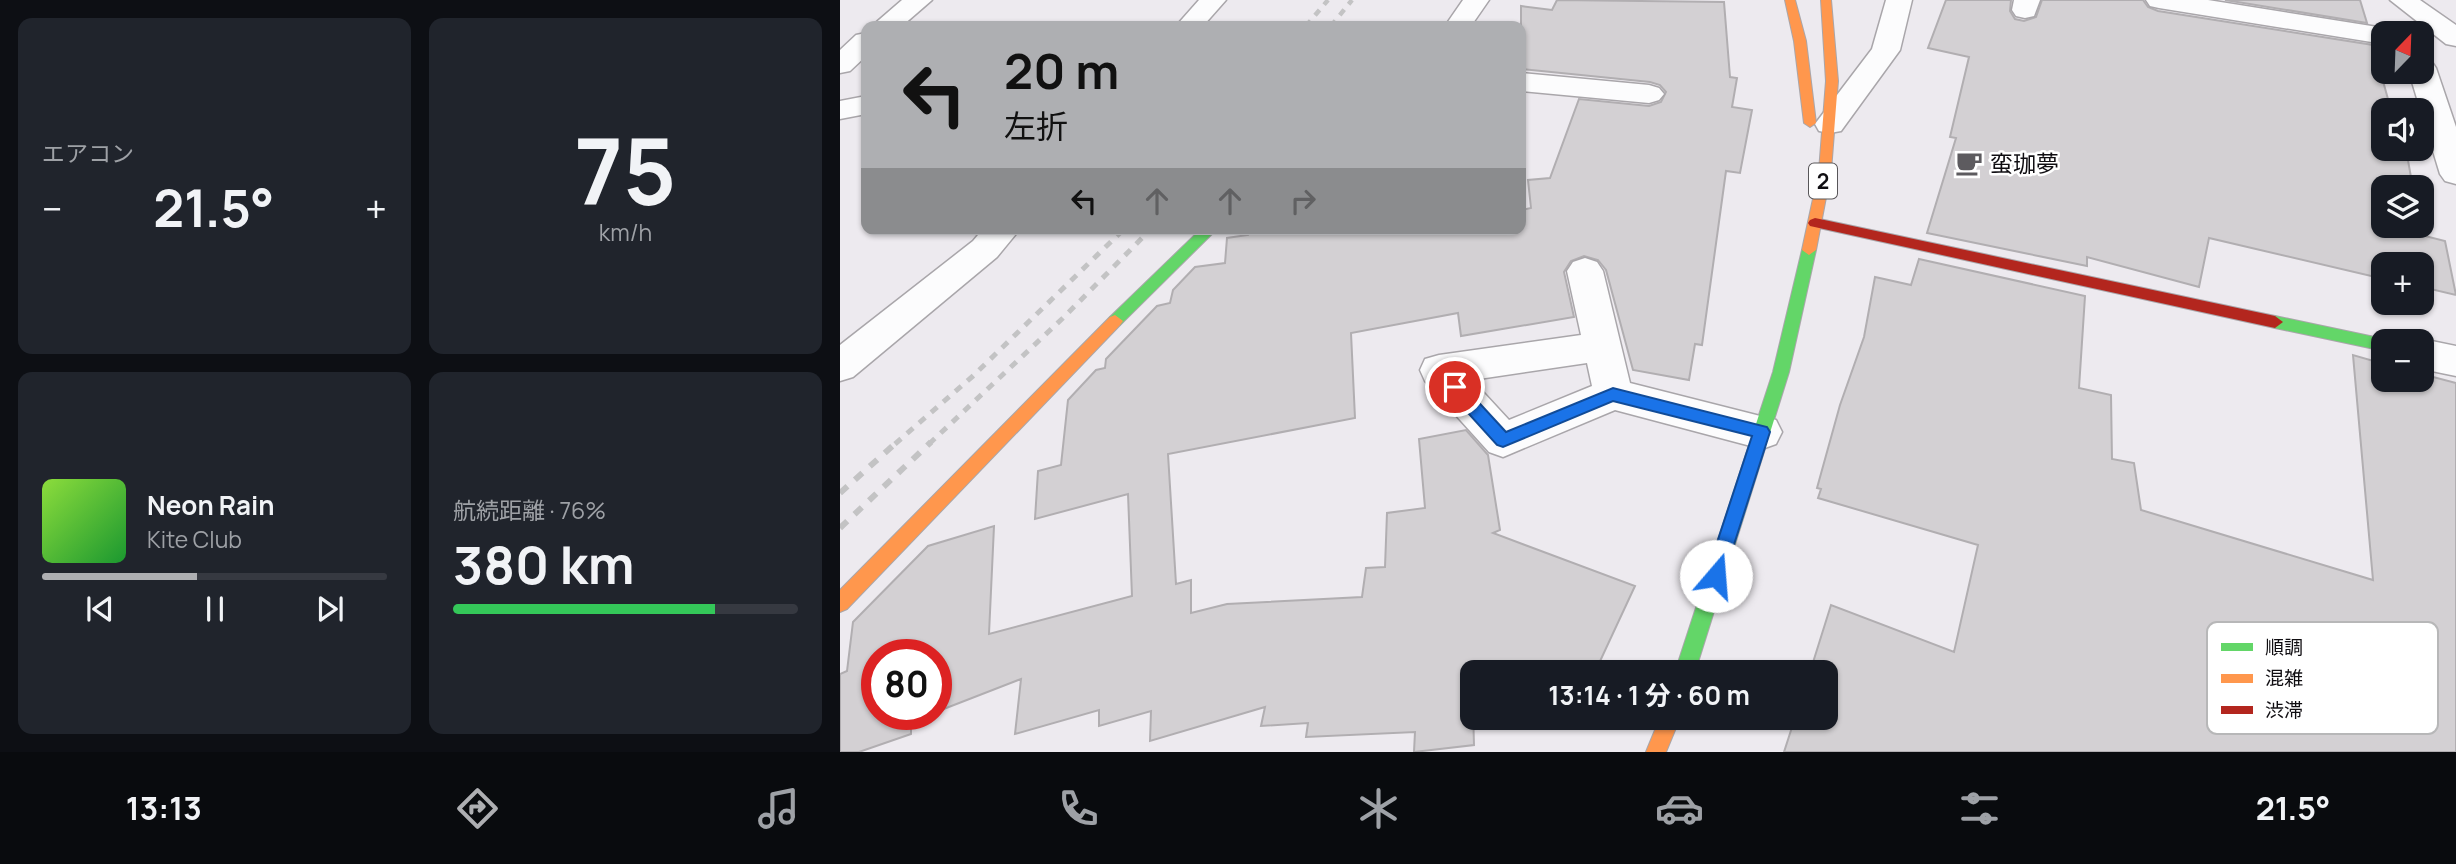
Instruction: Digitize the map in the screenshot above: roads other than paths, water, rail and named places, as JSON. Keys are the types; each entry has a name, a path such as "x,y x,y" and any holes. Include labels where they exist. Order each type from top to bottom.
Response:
{"main road":[{"name":"2","path":"1790,0 1820,129"},
{"name":"2","path":"1689,660 1781,372 1815,223 1820,129 1832,81 1826,0"},
{"name":"2","path":"1801,279 1808,221 1810,158"},
{"path":"1815,223 2371,342"},
{"path":"840,603 1161,274 1203,235"},
{"path":"1656,752 1665,730"}],"street":[{"path":"892,21 919,0"},
{"path":"1194,21 1213,0"},
{"path":"1461,21 1476,0"},
{"path":"1820,129 1886,50 1899,0"},
{"path":"2159,0 2371,34"},
{"path":"2401,0 2407,21"},
{"path":"2401,0 2456,38"},
{"path":"840,65 861,46"},
{"path":"1526,82 1649,94"},
{"path":"2427,84 2456,174"},
{"path":"840,110 861,105"},
{"path":"840,366 985,249 998,235"},
{"path":"1585,271 1613,394"},
{"path":"1602,346 1439,370 1503,440 1613,394 1762,432"},
{"path":"2434,357 2456,362"}],"railway":[{"path":"1310,21 1328,0"},
{"path":"1335,21 1352,0"},
{"path":"895,444 973,376 1118,235"},
{"path":"929,444 1063,318 1145,235"},
{"path":"840,493 897,442"},
{"path":"840,528 931,442"}],"place":[{"name":"蛮珈夢","path":"1969,163"}]}
